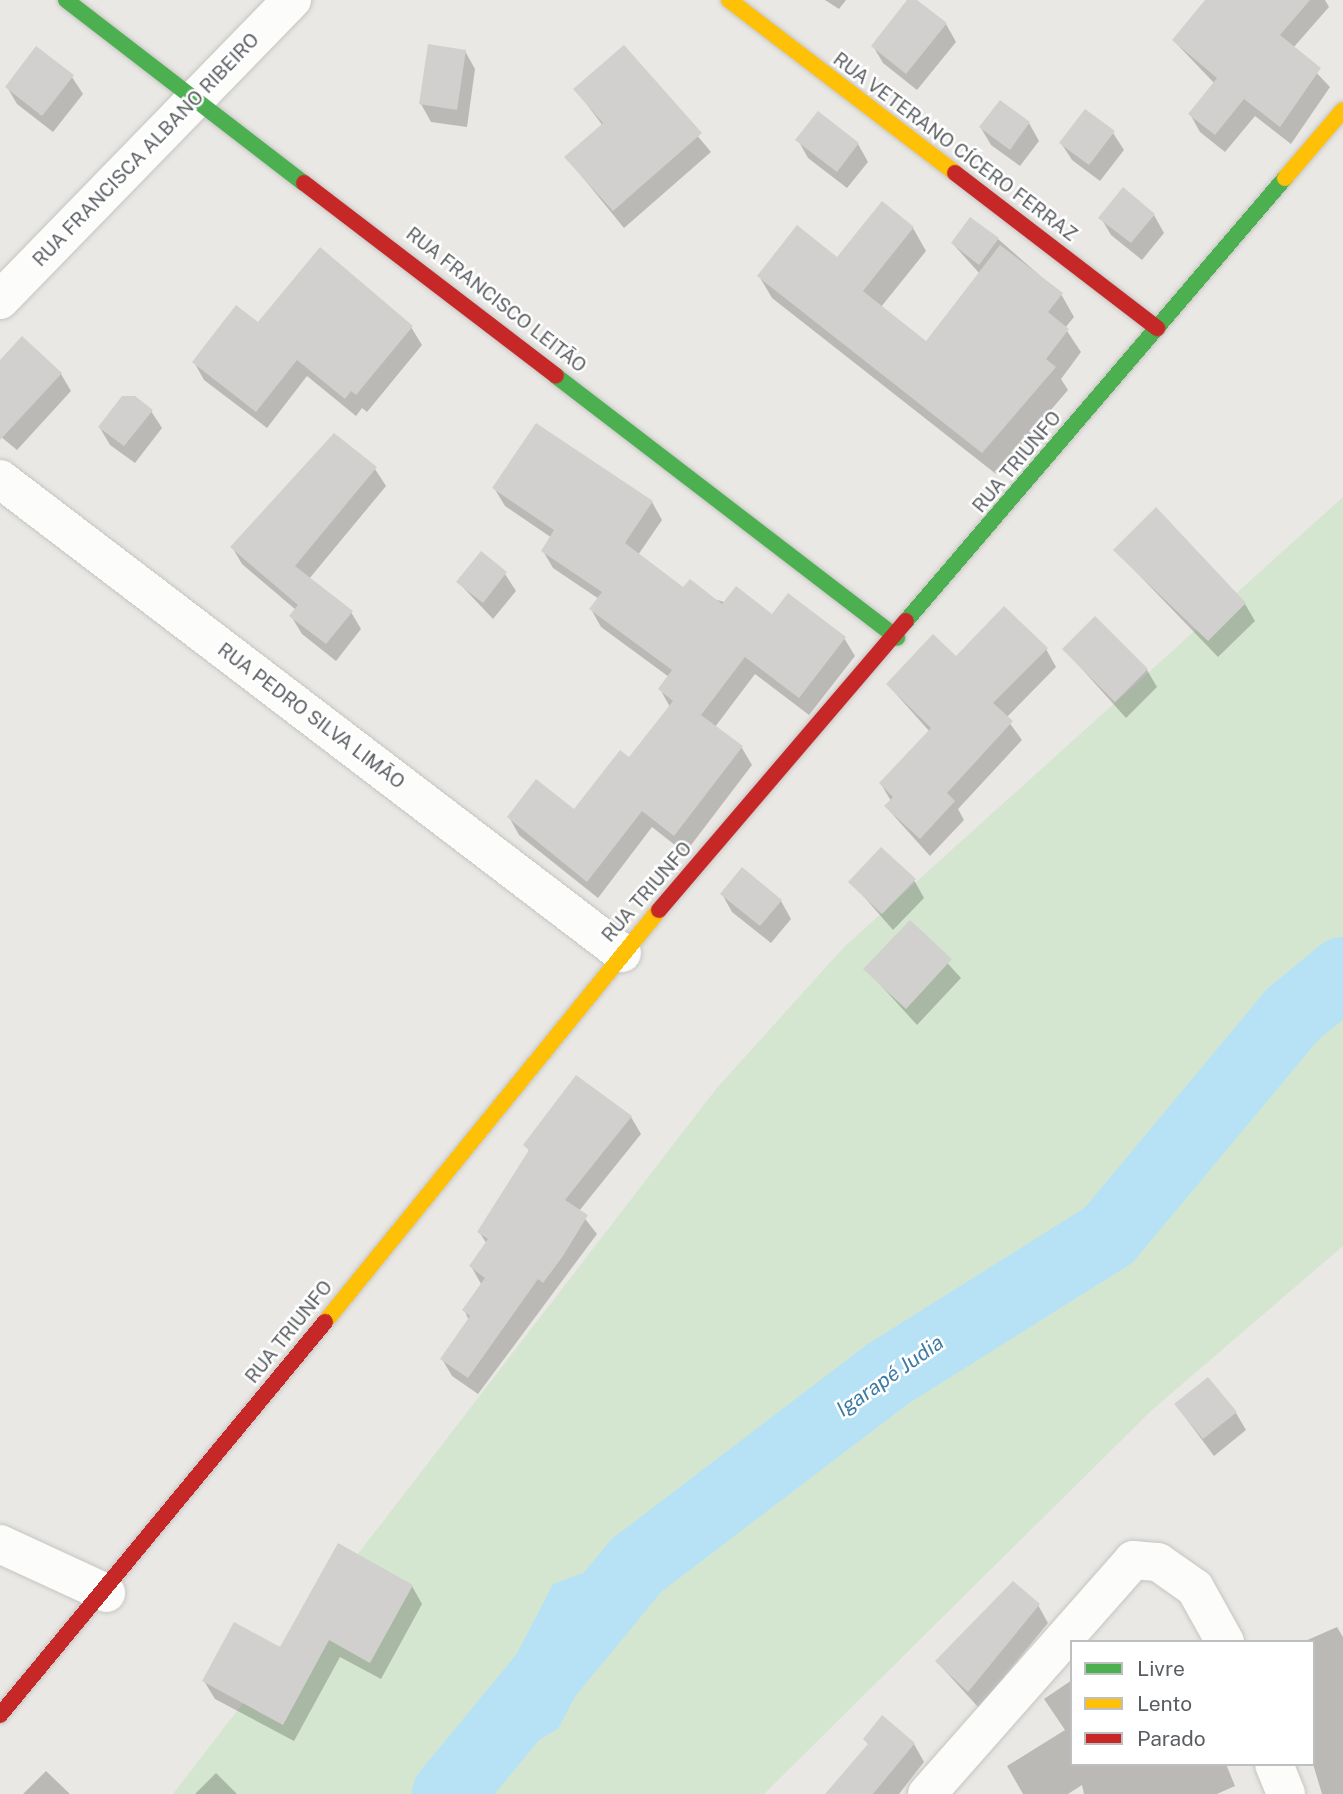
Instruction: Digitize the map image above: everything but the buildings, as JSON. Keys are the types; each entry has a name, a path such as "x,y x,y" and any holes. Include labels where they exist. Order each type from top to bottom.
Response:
{"street":[{"name":"RUA FRANCISCO LEITÃO","path":"66,0 200,96 897,638"},
{"name":"RUA FRANCISCA ALBANO RIBEIRO","path":"0,300 292,0"},
{"name":"RUA VETERANO CÍCERO FERRAZ","path":"729,0 1157,328"},
{"name":"RUA TRIUNFO","path":"0,1715 106,1593 622,953 897,638 1343,110"},
{"name":"RUA PEDRO SILVA LIMÃO","path":"0,479 622,953"},
{"path":"0,1544 106,1593"},
{"path":"927,1794 1133,1560 1158,1562 1195,1588 1224,1640"},
{"path":"1275,1766 1286,1794"}],"green space":[{"path":"1343,497 1343,1246 1152,1410 764,1794 173,1794 716,1089 844,947"}],"water":[{"path":"580,1574 602,1578 633,1605 630,1619 596,1656 558,1729 492,1766 471,1794 438,1791 449,1766 477,1754 496,1731 513,1661 553,1584"}],"waterway":[{"name":"Igarapé Judia","path":"448,1794 637,1565 886,1375 1108,1236 1292,1015 1343,973"}],"traffic: fast":[{"path":"66,0 304,183"},
{"path":"906,621 1285,178"},
{"path":"556,376 897,638"}],"traffic: slow":[{"path":"729,0 955,173"},
{"path":"1285,178 1343,110"},
{"path":"325,1322 659,910"}],"traffic: jam":[{"path":"955,173 1157,328"},
{"path":"304,183 556,376"},
{"path":"659,910 906,621"},
{"path":"0,1715 325,1322"}]}
